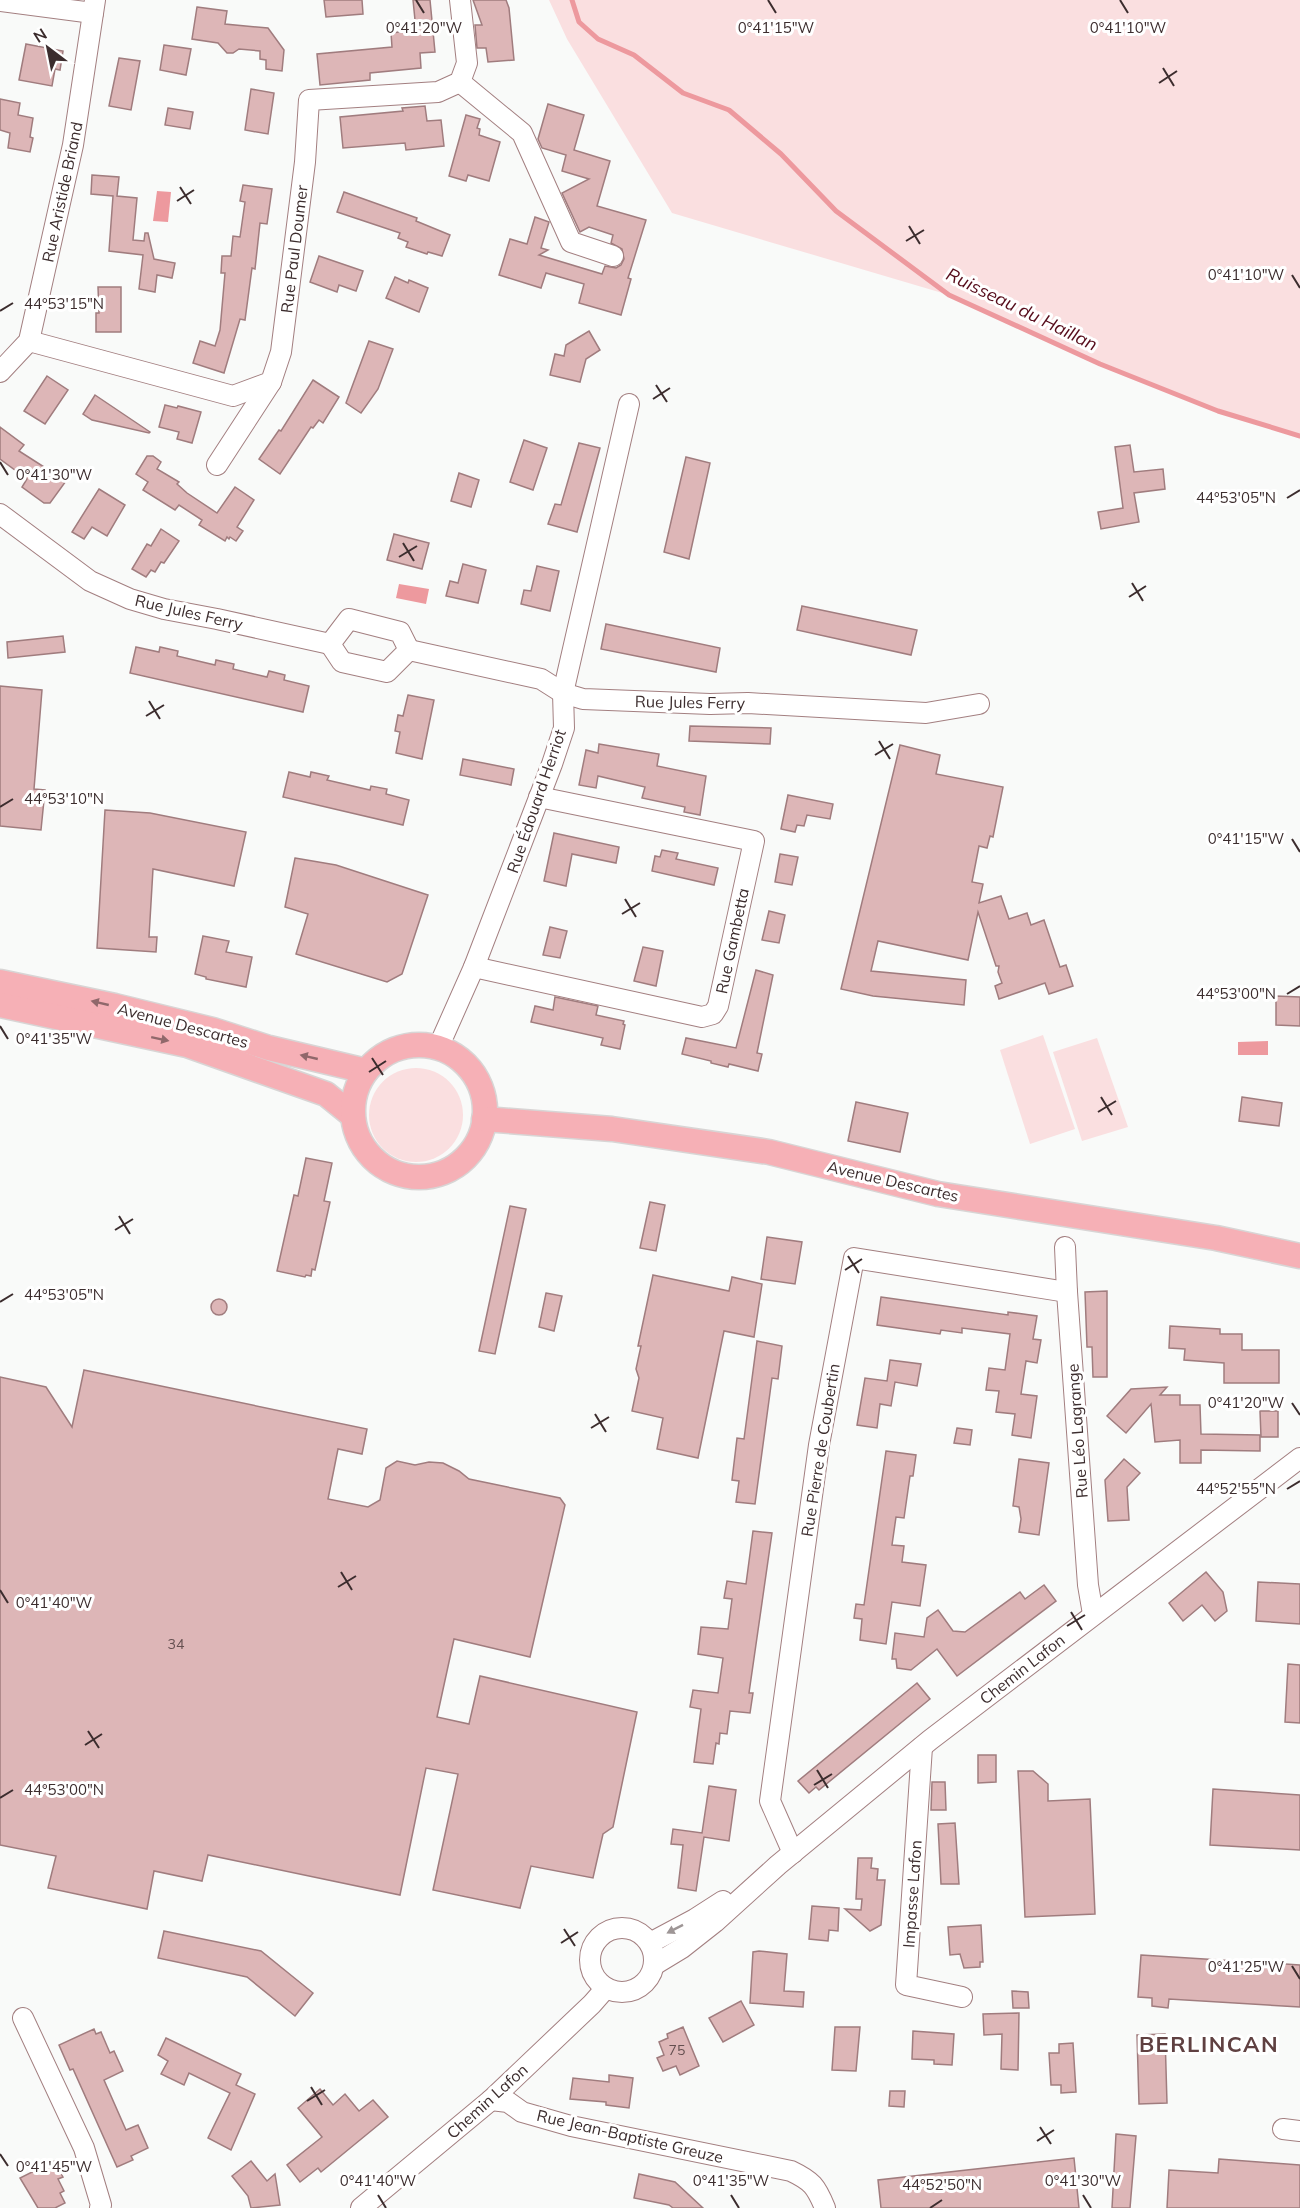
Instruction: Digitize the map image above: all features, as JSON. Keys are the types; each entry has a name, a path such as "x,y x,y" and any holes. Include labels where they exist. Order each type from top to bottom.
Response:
{"main road":[{"name":"Avenue Descartes","path":"0,982 115,1006 213,1030 269,1048 366,1071"},
{"name":"Avenue Descartes","path":"0,1005 187,1045 326,1094 352,1115"},
{"path":"414,1045 438,1048 454,1055 474,1075 484,1100 484,1119 478,1139 465,1159 452,1169 437,1175 421,1178 393,1173 380,1165 365,1150 355,1132 352,1115 353,1099 358,1084 366,1071 379,1058 396,1049 414,1045"},
{"name":"Avenue Descartes","path":"484,1119 612,1130 769,1152 938,1194 1092,1217 1225,1240 1300,1256"}],"street":[{"path":"460,0 467,63 460,82 522,133 571,242 613,256"},
{"path":"0,1 94,7"},
{"name":"Rue Aristide Briand","path":"29,341 73,145 94,7"},
{"name":"Rue Paul Doumer","path":"272,382 281,352 305,162 309,100 438,92 460,82"},
{"path":"0,372 29,341 233,396 272,382"},
{"path":"217,465 272,382"},
{"name":"Rue Édouard Herriot","path":"438,1048 474,967 564,728 563,693 629,404"},
{"name":"Rue Jules Ferry","path":"0,514 90,581 130,599 164,609 330,644"},
{"path":"349,619 400,632 409,651 387,672 342,662 330,644 349,619"},
{"name":"Rue Jules Ferry","path":"409,651 542,679 563,693 584,699 710,704 748,703 926,713 979,704"},
{"name":"Rue Gambetta","path":"474,967 702,1017 713,1014 718,1006 754,841 539,798"},
{"name":"Rue Léo Lagrange","path":"1065,1247 1088,1585 1094,1614"},
{"name":"Rue Pierre de Coubertin","path":"786,1859 770,1801 819,1445 854,1258 1067,1292"},
{"name":"Chemin Lafon","path":"654,1965 666,1960 715,1922 786,1859 922,1747 1300,1458"},
{"name":"Impasse Lafon","path":"922,1747 906,1985 962,1997"},
{"name":"Chemin Lafon","path":"650,1943 695,1919 786,1859"},
{"path":"622,1928 639,1933 650,1943 654,1965 647,1981 639,1988 618,1992 606,1988 595,1977 591,1965 591,1954 601,1936 622,1928"},
{"name":"Chemin Lafon","path":"361,2208 491,2100 606,1988"},
{"path":"24,2018 84,2148 100,2208"},
{"name":"Rue Jean-Baptiste Greuze","path":"491,2100 508,2102 522,2112 571,2126 791,2171 808,2179 817,2188 825,2208"}],"shaded area":[{"path":"549,0 1300,0 1300,436 1218,411 1100,364 949,295 672,213 567,39"},
{"path":"157,191 171,192 168,222 153,221"},
{"path":"399,584 429,589 426,604 396,598"},
{"path":"1043,1035 1075,1129 1030,1144 1000,1050"},
{"path":"1097,1038 1128,1127 1082,1141 1053,1052"},
{"path":"1268,1041 1268,1055 1238,1055 1238,1042"},
{"path":"416,1068 434,1071 449,1082 460,1097 463,1115 460,1133 449,1148 434,1159 416,1162 398,1159 383,1148 372,1133 369,1115 372,1097 383,1082 398,1071"}],"building":[{"path":"324,0 362,0 363,14 326,17"},
{"path":"413,0 430,0 435,52 420,53 421,68 370,73 370,80 320,85 317,54 392,47 391,33 416,30"},
{"path":"473,0 506,0 509,8 514,60 488,62 486,48 477,48 475,25 482,25"},
{"path":"197,7 227,11 225,24 268,28 284,50 282,71 266,69 266,60 260,59 260,51 239,49 233,53 227,53 218,43 192,39"},
{"path":"26,44 63,51 60,70 55,69 52,86 19,80"},
{"path":"164,45 191,49 186,75 160,70"},
{"path":"119,58 140,61 131,110 109,106"},
{"path":"251,89 274,93 268,134 245,130"},
{"path":"0,99 20,103 18,115 33,118 30,152 8,148 10,133 0,130"},
{"path":"548,104 584,115 574,150 610,161 597,206 646,220 628,278 631,279 621,315 579,303 584,284 546,273 541,288 499,275 510,239 527,244 535,217 549,222 541,248 548,250 539,255 602,274 605,266 616,268 624,259 622,249 611,243 613,235 589,227 580,232 562,193 589,179 562,171 566,155 542,148 538,139"},
{"path":"425,106 427,121 441,120 444,146 406,150 405,143 343,148 340,117 403,111 402,108"},
{"path":"168,108 193,112 190,129 165,125"},
{"path":"466,115 480,119 477,128 480,129 479,135 500,142 489,181 468,175 466,181 449,176"},
{"path":"92,175 119,177 117,196 137,198 133,240 144,241 145,233 148,233 154,259 175,263 172,278 157,275 155,292 139,289 143,255 109,251 113,196 91,194"},
{"path":"243,185 272,189 267,224 260,223 255,269 252,268 245,320 240,319 224,373 193,363 200,341 215,346 220,330 225,273 221,273 222,256 231,256 233,236 240,237 245,202 240,201"},
{"path":"344,192 417,218 416,221 450,235 442,256 406,247 408,242 398,238 400,233 337,212"},
{"path":"319,256 363,271 356,291 339,285 337,292 310,282"},
{"path":"395,277 428,288 419,312 386,298"},
{"path":"98,287 121,287 121,332 96,332 96,313 99,313"},
{"path":"589,331 600,350 586,359 580,382 550,375 555,354 564,356 566,345"},
{"path":"369,341 393,349 378,389 361,413 346,403"},
{"path":"47,376 68,390 45,424 24,411"},
{"path":"313,380 339,397 323,423 319,420 313,428 311,427 280,474 259,459 279,430 281,431"},
{"path":"95,395 150,432 92,420 83,414"},
{"path":"165,405 201,412 192,443 177,439 179,432 159,427"},
{"path":"0,427 24,445 19,451 66,481 50,503 44,503 22,487 27,479 0,459"},
{"path":"524,440 547,448 533,490 510,482"},
{"path":"579,443 600,448 577,532 548,524 555,504 561,505"},
{"path":"1130,445 1134,472 1163,469 1165,489 1134,493 1139,522 1101,529 1098,512 1123,508 1115,447"},
{"path":"147,456 153,456 161,462 157,469 179,482 177,484 187,493 217,513 235,487 254,500 237,527 243,531 236,541 227,537 225,541 199,525 202,520 179,505 175,510 143,490 148,482 136,474"},
{"path":"686,457 710,463 689,559 664,552"},
{"path":"459,473 479,480 471,507 451,501"},
{"path":"99,489 125,505 107,536 92,527 84,539 72,532"},
{"path":"161,529 179,541 164,563 161,562 155,572 151,570 146,577 132,569 147,544 151,546"},
{"path":"394,534 429,543 422,569 387,560"},
{"path":"463,564 486,570 478,603 446,596 450,581 458,583"},
{"path":"537,566 559,571 550,611 521,604 524,590 531,591"},
{"path":"802,606 917,630 911,655 797,630"},
{"path":"606,624 720,648 716,672 601,649"},
{"path":"63,636 65,652 8,658 7,642"},
{"path":"136,647 159,652 160,647 178,651 177,656 215,665 216,660 234,664 233,669 267,677 269,671 285,675 284,680 309,686 303,712 130,673"},
{"path":"0,686 42,690 34,789 45,790 41,830 0,826"},
{"path":"408,695 434,700 422,759 396,753 400,732 395,731 398,715 403,716"},
{"path":"690,726 771,728 770,744 689,741"},
{"path":"599,744 659,754 657,766 706,776 700,815 684,812 685,807 642,798 645,787 598,776 596,788 579,785 586,750 598,753"},
{"path":"900,745 940,755 936,774 1003,787 993,837 990,836 987,848 979,846 972,882 983,884 979,903 1001,896 1009,919 1027,913 1031,925 1044,920 1060,967 1066,965 1073,986 1049,994 1045,983 999,999 995,986 1002,983 998,972 999,966 996,966 978,912 968,960 878,941 871,971 966,980 964,1005 873,996 841,989"},
{"path":"463,759 514,769 511,785 460,775"},
{"path":"289,772 310,777 311,772 329,776 327,780 370,790 371,786 387,789 386,794 409,800 403,825 283,797"},
{"path":"788,795 833,804 830,819 807,815 804,826 797,825 795,832 781,829"},
{"path":"105,810 150,813 246,832 234,886 153,869 149,937 157,937 156,952 97,948"},
{"path":"554,833 619,847 616,863 572,854 566,886 544,881"},
{"path":"662,850 678,853 676,859 718,868 714,885 652,871 655,856 660,857"},
{"path":"780,854 798,857 792,885 775,882"},
{"path":"295,858 336,865 428,895 402,974 387,982 296,954 308,914 285,907"},
{"path":"769,911 785,915 779,943 762,940"},
{"path":"550,927 567,931 560,958 543,955"},
{"path":"203,936 229,941 226,952 252,957 246,987 206,979 206,977 195,974"},
{"path":"643,947 663,951 656,986 634,981"},
{"path":"756,970 773,975 757,1053 762,1054 758,1071 729,1064 728,1067 682,1054 686,1038 736,1048"},
{"path":"1276,996 1300,997 1300,1026 1276,1025"},
{"path":"555,997 598,1006 596,1015 624,1021 620,1049 601,1045 603,1038 531,1022 535,1006 553,1010"},
{"path":"1242,1097 1282,1103 1279,1126 1239,1121"},
{"path":"856,1102 908,1113 900,1152 848,1141"},
{"path":"306,1158 332,1163 324,1201 330,1202 315,1270 312,1269 311,1276 306,1275 305,1277 277,1271 294,1195 298,1196"},
{"path":"650,1202 665,1205 656,1251 640,1248"},
{"path":"510,1206 526,1209 495,1354 479,1351"},
{"path":"767,1237 802,1242 795,1284 761,1279"},
{"path":"653,1275 729,1291 732,1277 762,1284 754,1337 724,1331 698,1458 657,1449 663,1418 632,1411 639,1378 636,1369 641,1346 638,1346"},
{"path":"1107,1291 1107,1377 1093,1377 1092,1347 1087,1347 1085,1292"},
{"path":"546,1293 562,1296 554,1331 539,1327"},
{"path":"881,1297 1008,1315 1008,1312 1037,1316 1033,1339 1041,1340 1037,1363 1026,1361 1021,1394 1037,1396 1031,1438 1012,1435 1015,1414 996,1412 999,1391 986,1390 989,1368 1005,1370 1010,1334 962,1328 962,1333 941,1330 940,1334 877,1325"},
{"path":"219,1299 227,1307 219,1315 211,1307"},
{"path":"1170,1326 1220,1329 1220,1334 1242,1334 1242,1350 1279,1350 1279,1383 1224,1383 1224,1363 1184,1360 1185,1349 1169,1348"},
{"path":"757,1341 782,1346 778,1379 772,1378 755,1504 736,1502 739,1481 732,1480 737,1438 744,1439"},
{"path":"890,1360 921,1364 917,1386 895,1382 891,1406 880,1404 877,1428 857,1425 865,1378 887,1381"},
{"path":"84,1370 367,1429 362,1454 338,1449 328,1499 368,1507 380,1500 386,1468 397,1461 415,1465 429,1462 443,1463 469,1479 560,1498 565,1505 530,1657 454,1639 437,1717 469,1724 480,1676 637,1712 613,1827 603,1834 593,1878 531,1866 520,1908 433,1890 458,1774 426,1768 400,1895 208,1855 202,1881 154,1871 147,1909 48,1888 56,1856 0,1845 0,1377 46,1387 72,1427"},
{"path":"1167,1387 1160,1395 1180,1395 1180,1405 1200,1405 1201,1434 1260,1435 1260,1451 1201,1450 1201,1463 1180,1463 1180,1440 1155,1442 1151,1404 1126,1433 1107,1416 1131,1389"},
{"path":"1260,1411 1278,1411 1278,1437 1261,1437"},
{"path":"957,1428 972,1430 970,1445 954,1443"},
{"path":"886,1451 916,1455 913,1476 910,1476 904,1518 896,1517 892,1545 904,1546 902,1562 926,1565 920,1606 892,1602 886,1644 860,1640 862,1619 854,1618 856,1604 864,1605"},
{"path":"1019,1459 1049,1463 1039,1535 1019,1532 1021,1519 1019,1507 1013,1506"},
{"path":"1124,1459 1140,1473 1127,1487 1129,1520 1108,1521 1105,1480"},
{"path":"753,1531 772,1533 749,1693 753,1693 750,1713 730,1711 727,1734 720,1733 713,1764 694,1762 701,1709 690,1707 693,1690 718,1693 723,1658 698,1654 701,1627 728,1629 732,1599 724,1598 727,1581 746,1584"},
{"path":"1206,1572 1223,1592 1227,1611 1215,1621 1202,1605 1183,1621 1169,1603"},
{"path":"1258,1582 1300,1584 1300,1624 1256,1621"},
{"path":"1044,1585 1056,1601 957,1676 937,1649 911,1670 897,1668 896,1659 892,1659 895,1633 924,1637 927,1618 938,1610 953,1631 965,1632 1020,1592 1025,1599"},
{"path":"1288,1664 1300,1665 1300,1723 1285,1722"},
{"path":"917,1683 930,1699 819,1790 816,1787 809,1793 798,1781"},
{"path":"978,1755 996,1755 996,1782 978,1783"},
{"path":"1018,1771 1033,1771 1048,1784 1048,1801 1090,1799 1095,1914 1025,1917"},
{"path":"932,1782 945,1782 946,1810 931,1810"},
{"path":"709,1786 736,1790 729,1841 704,1837 696,1891 678,1888 683,1845 671,1844 673,1829 702,1833"},
{"path":"1213,1789 1300,1795 1300,1850 1210,1845"},
{"path":"955,1823 959,1884 941,1884 938,1824"},
{"path":"858,1858 872,1858 871,1868 878,1869 877,1880 885,1880 881,1925 870,1931 845,1909 861,1910 862,1899 856,1899"},
{"path":"812,1906 839,1908 838,1931 829,1930 828,1941 809,1939"},
{"path":"981,1925 983,1962 980,1962 980,1967 964,1968 960,1954 950,1955 948,1927"},
{"path":"164,1931 261,1951 313,1993 295,2016 247,1977 158,1958"},
{"path":"753,1952 787,1954 784,1991 804,1992 803,2007 750,2003"},
{"path":"1141,1955 1300,1965 1300,2007 1169,1999 1168,2008 1152,2006 1152,1998 1138,1997"},
{"path":"1012,1991 1028,1992 1029,2008 1013,2008"},
{"path":"741,2001 754,2025 723,2042 709,2018"},
{"path":"1019,2013 1018,2070 1001,2069 1002,2034 984,2035 983,2014"},
{"path":"683,2027 699,2066 680,2075 676,2066 663,2071 657,2058 664,2055 659,2042 668,2038 667,2034"},
{"path":"835,2027 860,2027 856,2071 832,2070"},
{"path":"94,2029 96,2034 101,2032 110,2053 114,2051 123,2071 104,2080 126,2130 138,2125 148,2148 131,2156 133,2160 117,2167 73,2069 70,2070 59,2045"},
{"path":"913,2031 954,2034 952,2065 934,2064 934,2060 912,2059"},
{"path":"1165,2034 1167,2103 1139,2104 1137,2035"},
{"path":"166,2038 241,2074 236,2085 255,2094 231,2150 208,2138 230,2093 189,2073 184,2085 161,2074 168,2061 158,2055"},
{"path":"1073,2043 1076,2092 1061,2093 1061,2085 1051,2085 1049,2053 1059,2053 1059,2044"},
{"path":"609,2075 633,2078 629,2108 606,2105 606,2102 570,2099 573,2078 609,2082"},
{"path":"320,2089 333,2105 345,2094 359,2111 373,2100 388,2117 321,2172 318,2168 300,2182 287,2165 322,2137 298,2108"},
{"path":"890,2091 905,2091 904,2107 889,2106"},
{"path":"1116,2134 1136,2136 1130,2208 1112,2208"},
{"path":"1074,2158 1079,2208 881,2208 878,2180"},
{"path":"1219,2159 1300,2165 1300,2208 1167,2208 1169,2170 1218,2173"},
{"path":"54,2161 63,2177 58,2179 64,2191 60,2193 65,2203 55,2208 38,2208 20,2178"},
{"path":"251,2161 267,2181 275,2174 280,2205 251,2208 248,2196 232,2176"},
{"path":"639,2174 675,2182 703,2208 673,2208 669,2205 634,2198"}],"waterway":[{"name":"Ruisseau du Haillan","path":"572,0 579,22 598,39 634,55 683,93 729,110 781,154 836,211 949,295 1100,364 1218,411 1300,436"}],"district":[{"name":"BERLINCAN","path":"1209,2044"}]}
